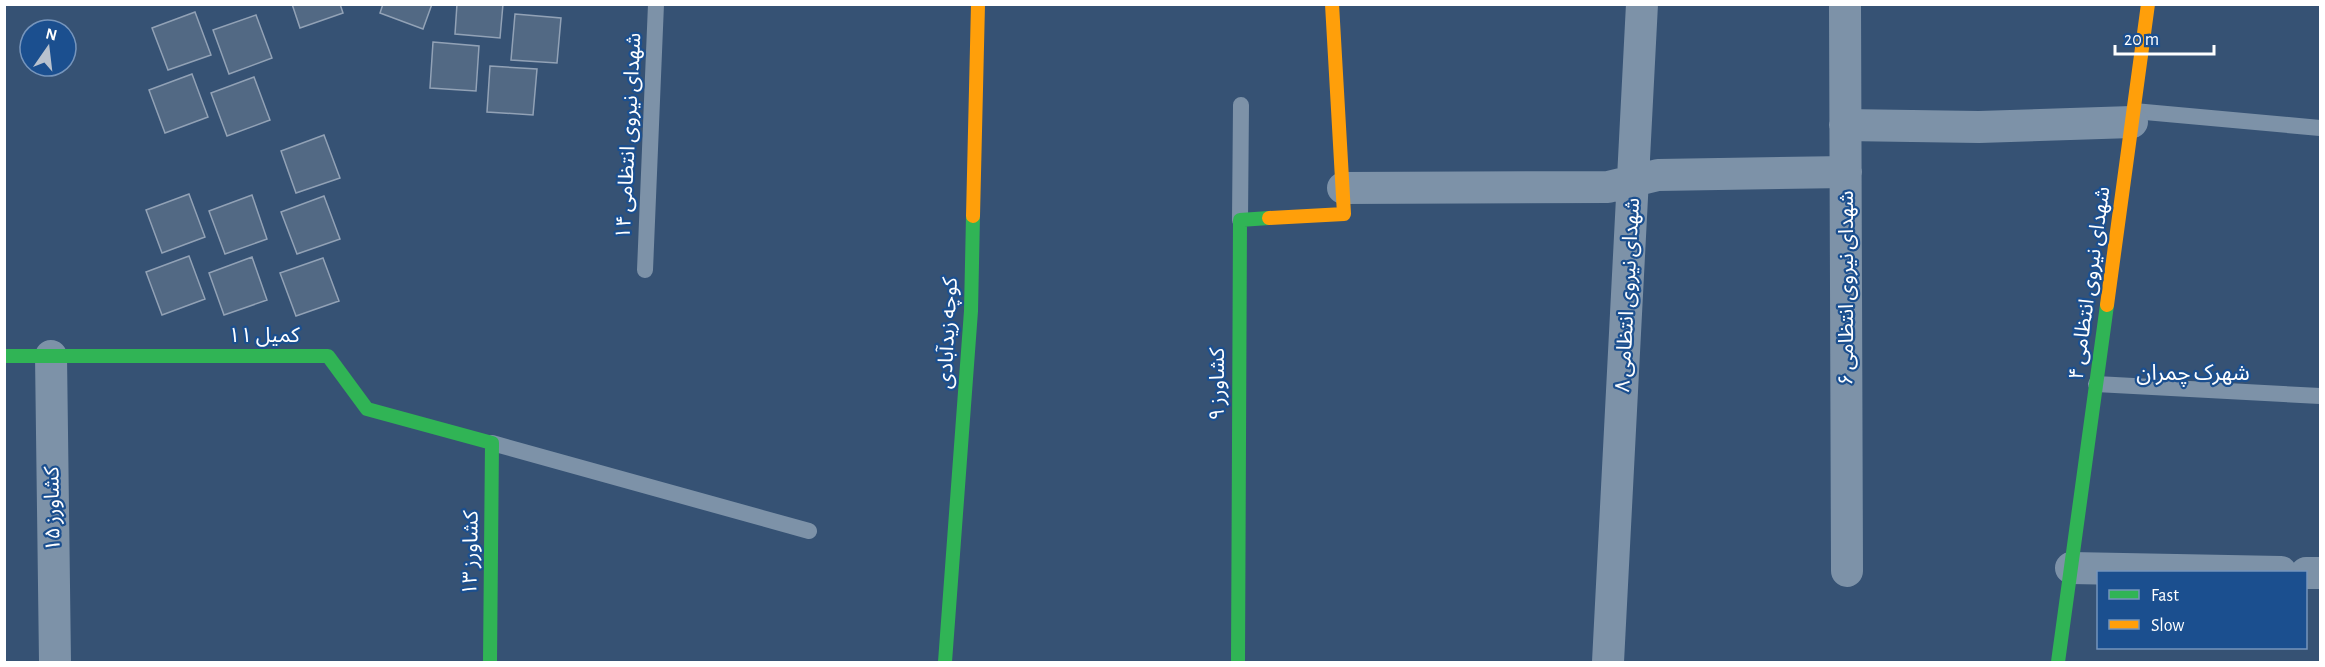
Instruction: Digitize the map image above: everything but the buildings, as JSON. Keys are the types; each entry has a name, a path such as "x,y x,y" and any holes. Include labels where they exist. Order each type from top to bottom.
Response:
{"street":[{"name":"کوچه زیدآبادی","path":"945,663 971,311 978,4"},
{"path":"1332,4 1344,201"},
{"name":"شهدای نیروی انتظامی ۸","path":"1608,663 1642,4"},
{"name":"شهدای نیروی انتظامی ۶","path":"1845,4 1848,570"},
{"name":"شهدای نیروی انتظامی ۴","path":"2058,663 2148,4"},
{"path":"1845,125 1979,127 2133,116"},
{"path":"1240,220 1344,201 1608,187 1658,175 1846,172"},
{"name":"کشاورز ۹","path":"1238,663 1240,220"},
{"name":"کمیل ۱۱","path":"4,356 328,356 367,409 492,443"},
{"name":"کشاورز ۱۵","path":"51,356 55,663"},
{"name":"کشاورز ۱۳","path":"490,663 492,443"},
{"path":"2071,568 2197,571"}],"lane":[{"name":"شهدای نیروی انتظامی ۱۴","path":"645,270 656,4"},
{"name":"کشاورز ۹","path":"1240,220 1241,105"},
{"path":"2133,116 2320,128"},
{"path":"2096,384 2320,396"},
{"path":"492,443 809,531"}],"traffic: fast":[{"path":"945,662 971,311 973,216"},
{"path":"1238,662 1240,220 1269,218"},
{"path":"2058,662 2107,305"},
{"path":"4,356 328,356 367,409 492,443 490,662"}],"traffic: slow":[{"path":"973,216 978,4"},
{"path":"1269,218 1344,214 1332,4"},
{"path":"2107,305 2148,4"}],"district":[{"name":"شهرک چمران","path":"2193,372"}]}
